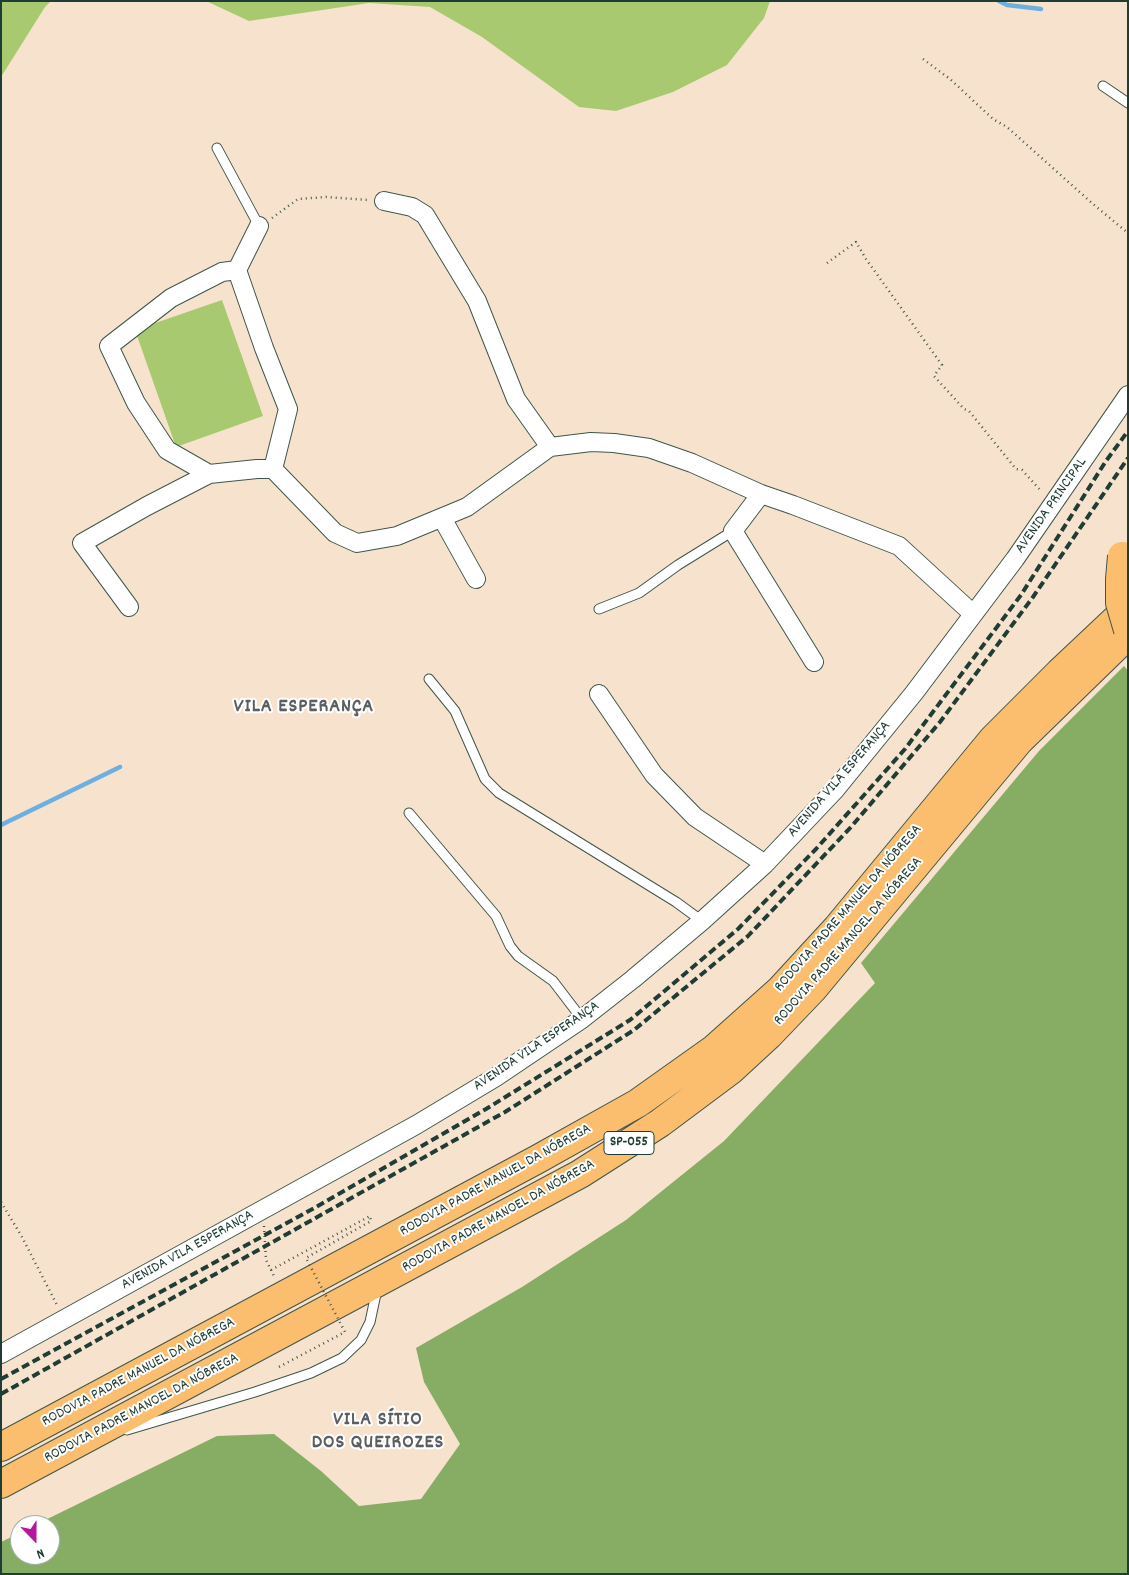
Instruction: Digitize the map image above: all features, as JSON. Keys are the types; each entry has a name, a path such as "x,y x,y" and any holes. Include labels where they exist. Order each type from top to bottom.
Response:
{"highway":[{"path":"1128,540 1122,556 1120,579 1120,604 1128,630"},
{"name":"RODOVIA PADRE MANUEL DA NÓBREGA","path":"1,1447 538,1159 638,1103 714,1049 780,990 837,928 994,739 1059,673 1128,608"},
{"name":"RODOVIA PADRE MANOEL DA NÓBREGA","path":"1,1484 580,1174 660,1123 730,1070 769,1035 813,989 1019,741 1128,635"}],"street":[{"path":"384,201 412,206 425,215 477,301 516,399 550,447"},
{"path":"259,226 237,270 264,348 288,409 273,469"},
{"path":"209,474 167,450 136,403 109,346 171,298 222,272 237,270"},
{"name":"AVENIDA PRINCIPAL","path":"973,614 1015,559 1128,395"},
{"path":"129,607 82,543 209,474 273,469 335,533 357,543 397,536 467,506 550,447 591,442 649,448 692,463 761,494 899,546 973,614"},
{"path":"761,494 733,531 814,662"},
{"path":"442,518 476,579"},
{"name":"AVENIDA VILA ESPERANÇA","path":"1,1354 416,1125 496,1077 582,1019 702,921 765,864 835,790 914,693 973,614"},
{"path":"599,694 654,776 695,817 765,864"}],"lane":[{"path":"1103,86 1128,103"},
{"path":"217,148 259,226"},
{"path":"599,609 639,593 733,531"},
{"path":"429,679 455,711 485,779 499,794 676,902 702,921"},
{"path":"409,813 496,916 510,946 518,956 553,981 582,1019"},
{"path":"122,1431 255,1392 311,1373 342,1358 361,1340 370,1322 379,1282"},
{"path":"74,1445 112,1434"}],"path":[{"path":"924,59 950,79 993,119 1007,127 1128,233"},
{"path":"259,226 298,199 326,197 384,201"},
{"path":"828,263 856,242 942,365 934,376 964,409 969,411 1016,469 1022,470 1053,504"},
{"path":"1,1202 22,1237 64,1320"},
{"path":"263,1209 266,1260 285,1295"},
{"path":"271,1270 370,1216 371,1222 306,1258 345,1332 277,1368"}],"green space":[{"path":"1,1 51,1 45,7 1,77"},
{"path":"206,1 770,1 764,18 727,65 673,92 616,111 579,107 482,37 430,7 369,3 249,21"},
{"path":"222,300 263,416 176,447 135,330"},
{"path":"1124,666 1128,671 1128,1574 1,1574 1,1542 10,1538 10,1565 60,1565 60,1515 55,1515 217,1436 274,1434 321,1471 359,1506 421,1499 460,1444 424,1382 416,1348 522,1287 626,1220 724,1141 875,983 861,963 1039,751"}],"waterway":[{"path":"999,1 1007,5 1041,9"},
{"path":"1,825 120,767"}],"railway":[{"path":"1,1379 316,1207 486,1109 630,1020 738,929 816,849 905,749 1021,595 1106,461 1128,431"},
{"path":"1,1394 505,1112 634,1030 748,936 851,827 940,722 1033,597 1128,458"}],"district":[{"name":"VILA ESPERANÇA","path":"304,708"},
{"name":"VILA SÍTIO DOS QUEIROZES","path":"378,1432"}]}
